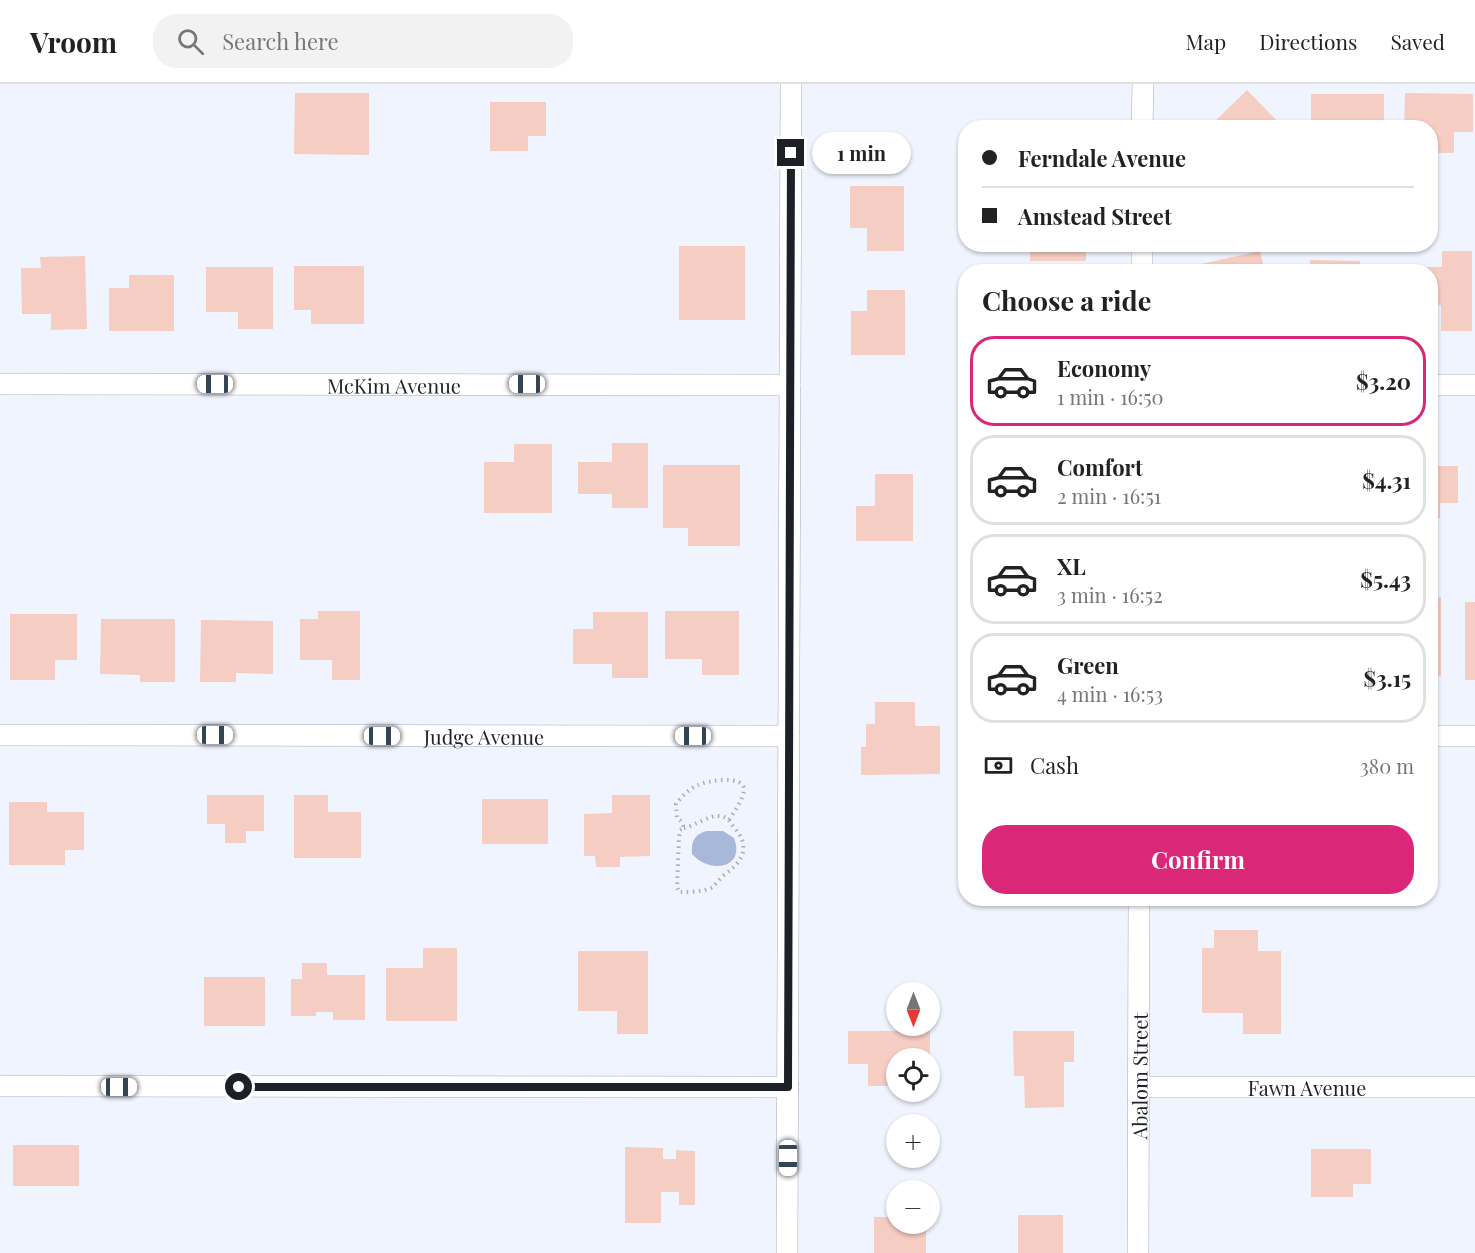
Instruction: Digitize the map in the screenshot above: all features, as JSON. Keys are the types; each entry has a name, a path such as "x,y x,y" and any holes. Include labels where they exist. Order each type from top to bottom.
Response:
{"street":[{"path":"787,1253 791,84"},
{"path":"1142,120 1143,84"},
{"name":"McKim Avenue","path":"0,384 790,385"},
{"path":"1438,385 1475,385"},
{"name":"Judge Avenue","path":"0,735 789,736"},
{"path":"1438,736 1475,736"},
{"name":"Abalom Street","path":"1138,1253 1139,906"},
{"path":"0,1086 788,1087"},
{"name":"Fawn Avenue","path":"1139,1087 1475,1087"}],"path":[{"path":"684,828 675,813 676,804 681,798 698,784 727,779 738,781 744,786 744,791 729,820"},
{"path":"712,816 729,820 741,838 740,862 712,887 679,892 677,887 679,837 680,830 684,828 699,824 712,816"}],"water":[{"path":"706,831 723,831 734,838 735,856 730,862 716,866 699,860 692,854 694,840"}],"building":[{"path":"1247,90 1276,120 1216,120"},
{"path":"295,93 369,93 369,155 294,154"},
{"path":"1405,93 1473,94 1473,132 1454,132 1454,153 1438,153 1438,120 1404,120"},
{"path":"1311,94 1384,94 1384,120 1311,120"},
{"path":"490,102 546,102 546,136 528,136 528,151 490,151"},
{"path":"850,186 904,186 904,251 867,251 867,228 850,228"},
{"path":"679,246 745,246 745,320 679,320"},
{"path":"1442,251 1472,251 1472,331 1441,331 1438,267 1442,267"},
{"path":"1030,252 1086,252 1086,261 1030,261"},
{"path":"1260,252 1263,264 1201,264"},
{"path":"85,256 87,329 51,330 51,314 22,314 21,268 41,268 40,257"},
{"path":"1310,260 1360,261 1360,264 1310,264"},
{"path":"294,266 364,266 364,324 311,324 311,310 294,310"},
{"path":"206,267 273,267 273,329 238,329 238,312 206,312"},
{"path":"129,275 174,275 174,331 109,331 109,288 129,288"},
{"path":"867,290 905,290 905,355 851,355 851,311 867,311"},
{"path":"612,443 648,443 648,508 612,508 612,494 578,494 578,462 612,462"},
{"path":"514,444 552,444 552,513 484,513 484,462 514,462"},
{"path":"663,465 740,465 740,546 688,546 688,528 663,528"},
{"path":"1438,466 1458,466 1458,503 1440,503 1440,518 1438,518"},
{"path":"875,474 913,474 913,541 856,541 856,506 875,506"},
{"path":"1438,597 1441,597 1441,676 1438,676"},
{"path":"1465,602 1475,602 1475,680 1465,680"},
{"path":"318,611 360,611 360,680 332,680 332,660 300,660 300,619 318,619"},
{"path":"665,611 739,611 739,675 702,675 702,659 665,659"},
{"path":"593,612 648,612 648,678 612,678 612,664 573,664 573,629 593,629"},
{"path":"10,614 77,614 77,660 55,660 55,680 10,680"},
{"path":"101,619 175,619 175,682 140,682 140,675 100,674"},
{"path":"201,620 273,621 273,674 236,673 236,682 200,682"},
{"path":"875,702 915,702 915,726 940,726 940,774 861,775 861,747 866,747 866,724 875,724"},
{"path":"207,795 264,795 264,831 246,831 246,843 225,843 225,824 207,824"},
{"path":"294,795 328,795 328,812 361,812 361,858 294,858"},
{"path":"612,795 650,795 650,856 620,857 620,867 596,867 595,856 584,856 584,814 612,813"},
{"path":"482,799 548,799 548,844 482,844"},
{"path":"9,802 47,802 47,812 84,812 84,850 65,850 65,865 9,865"},
{"path":"1214,930 1258,930 1258,951 1281,951 1281,1034 1243,1034 1243,1013 1202,1013 1202,948 1214,948"},
{"path":"423,948 457,948 457,1021 386,1021 386,968 423,968"},
{"path":"578,951 648,951 648,1034 617,1034 617,1011 578,1011"},
{"path":"302,963 327,963 327,975 365,975 365,1020 333,1020 333,1012 316,1012 316,1016 291,1016 291,979 302,979"},
{"path":"204,977 265,977 265,1026 204,1026"},
{"path":"848,1031 886,1031 886,1036 930,1036 930,1048 886,1048 886,1086 868,1086 868,1064 848,1064"},
{"path":"1013,1031 1074,1031 1074,1062 1064,1062 1064,1107 1025,1108 1024,1076 1014,1076"},
{"path":"13,1145 79,1145 79,1186 13,1186"},
{"path":"625,1147 663,1148 663,1159 676,1159 676,1150 695,1151 695,1205 679,1205 679,1192 661,1192 661,1223 625,1223"},
{"path":"1311,1149 1371,1149 1371,1184 1353,1184 1353,1197 1311,1197"},
{"path":"1018,1215 1063,1215 1063,1253 1018,1253"},
{"path":"874,1217 886,1217 886,1234 926,1234 926,1253 874,1253"}],"route":[{"path":"239,1087 788,1087 791,153"}]}
